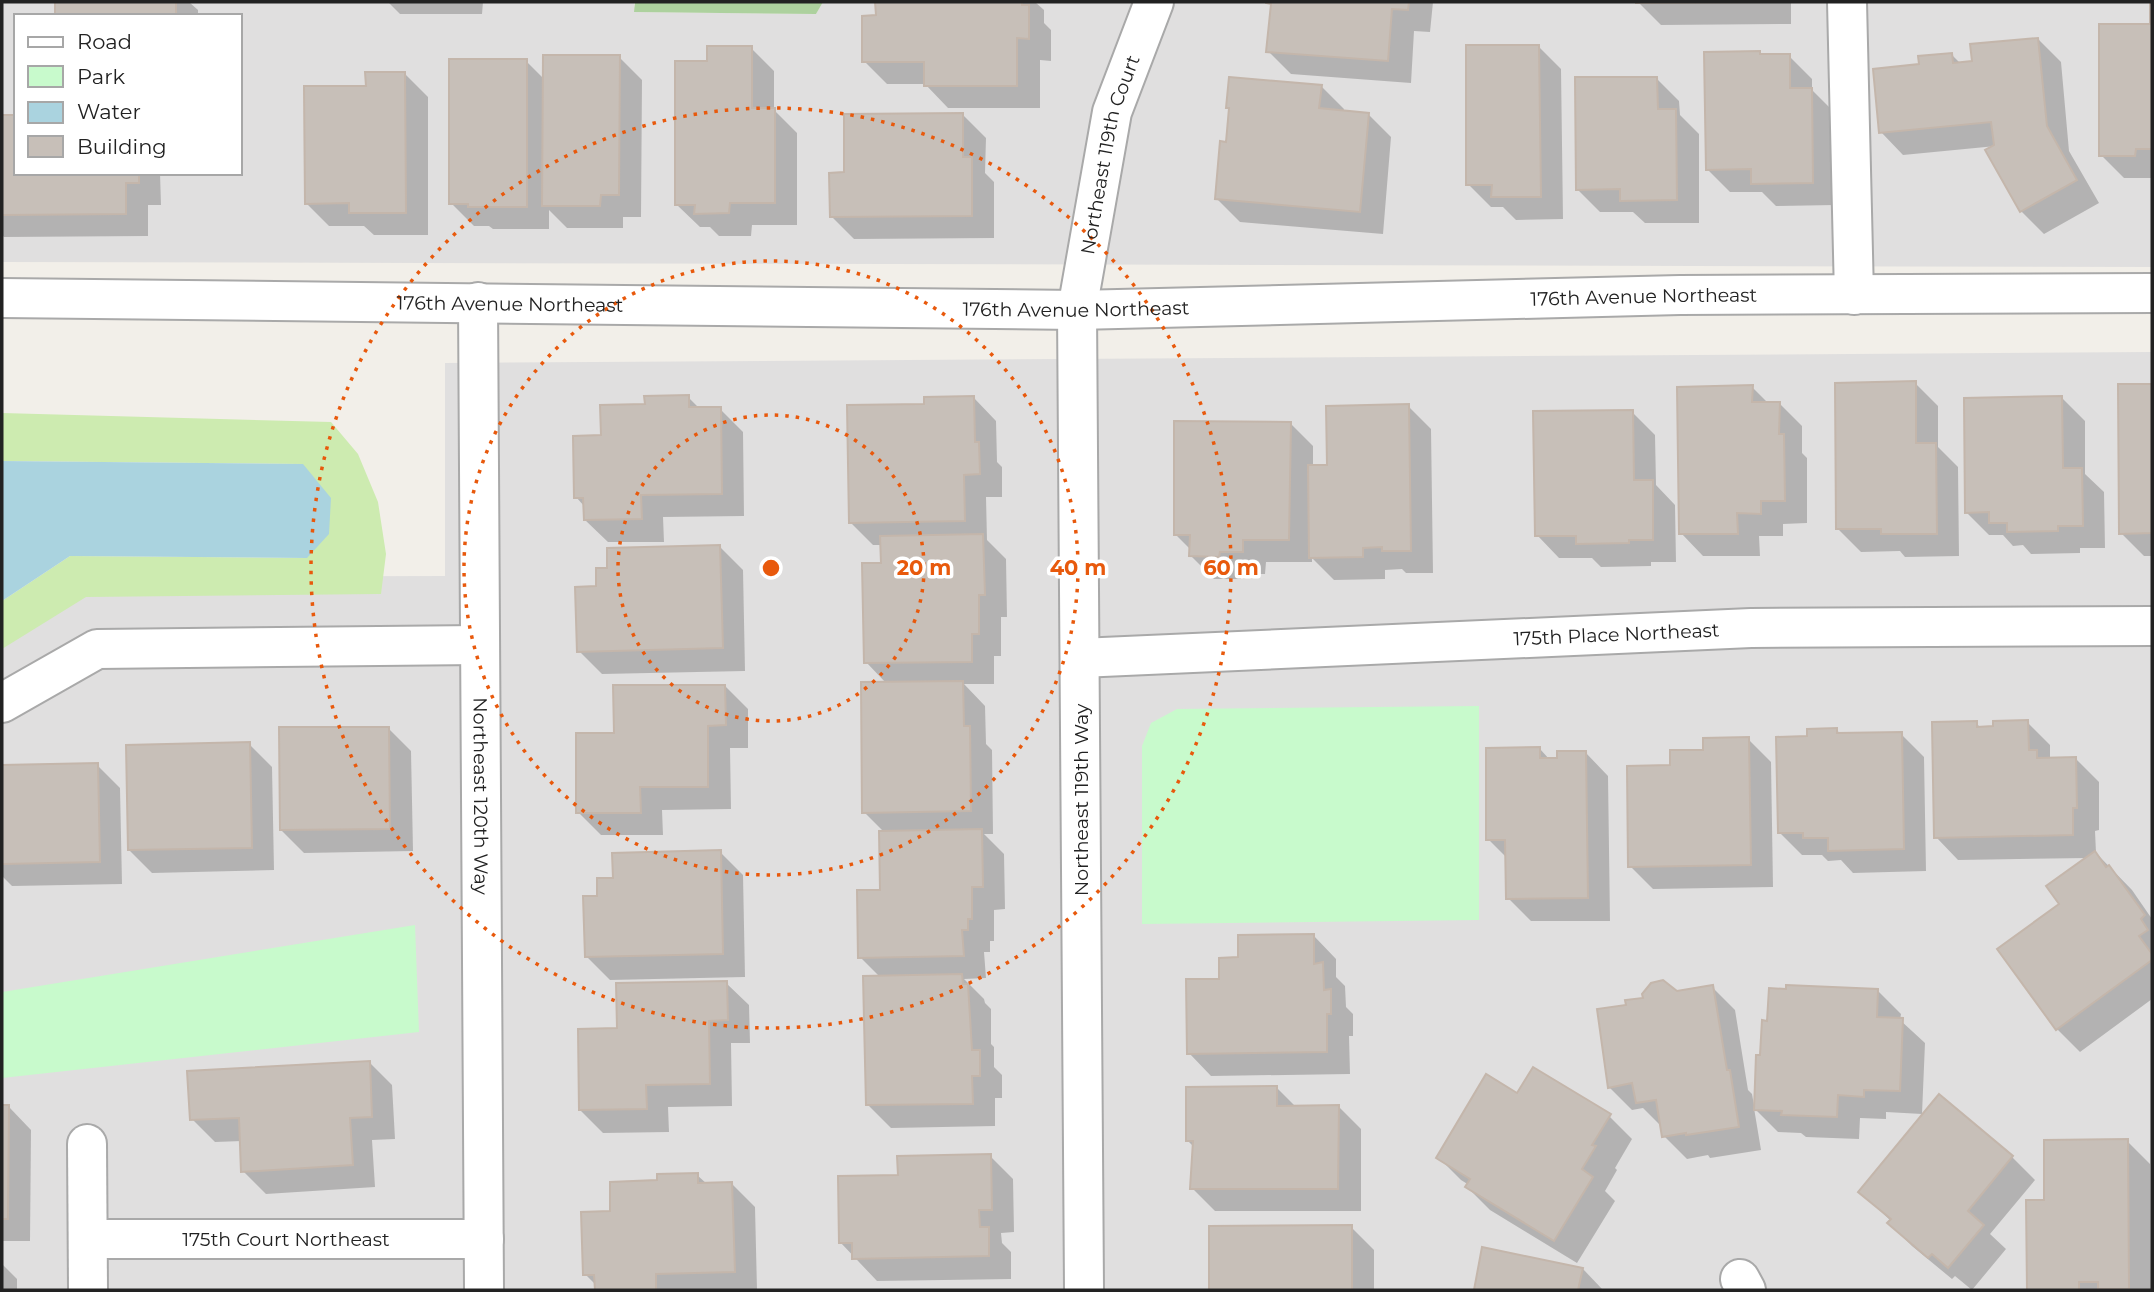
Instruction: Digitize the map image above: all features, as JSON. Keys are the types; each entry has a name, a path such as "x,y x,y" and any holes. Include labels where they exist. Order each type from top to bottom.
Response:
{"street":[{"name":"Northeast 119th Court","path":"1077,310 1112,112 1154,2"},
{"path":"1847,2 1854,295"},
{"name":"176th Avenue Northeast","path":"2,298 1077,310 1680,295 2152,293"},
{"name":"Northeast 120th Way","path":"478,302 484,1290"},
{"name":"Northeast 119th Way","path":"1077,310 1084,1290"},
{"name":"175th Place Northeast","path":"1080,658 1751,628 2152,626"},
{"path":"2,704 97,649 479,645"},
{"path":"88,1144 88,1290"},
{"name":"175th Court Northeast","path":"88,1239 484,1239"}],"shaded area":[{"path":"2,2 634,2 635,12 816,14 823,2 2152,2 2152,267 2,262"},
{"path":"2152,352 2152,1290 2,1290 2,627 78,577 445,576 445,363"}],"green space":[{"path":"635,2 823,2 816,14 634,12"},
{"path":"2,413 331,422 358,454 378,502 386,554 381,594 86,597 2,649 2,601 70,556 307,558 303,464 2,461"},
{"path":"1479,706 1479,920 1142,924 1142,746 1151,723 1177,709"},
{"path":"415,925 419,1032 2,1078 2,992"}],"water":[{"path":"2,461 303,464 331,498 329,534 307,558 70,556 2,601"}],"building":[{"path":"55,2 176,2 176,14 55,14"},
{"path":"875,2 1022,2 1022,5 1029,5 1029,39 1017,38 1017,86 924,86 924,62 862,62 862,16 876,15"},
{"path":"1266,2 1409,2 1408,10 1392,9 1388,61 1266,52 1271,4"},
{"path":"1636,2 1769,2 1636,3"},
{"path":"2150,4 2152,149 2136,149 2135,156 2099,156 2099,24 2150,24"},
{"path":"2038,38 2047,126 2077,180 2020,212 1985,150 1994,145 1991,122 1879,133 1873,69 1919,64 1918,56 1952,53 1953,63 1972,61 1970,44"},
{"path":"1466,45 1539,45 1541,197 1491,197 1492,185 1466,185"},
{"path":"707,46 752,46 752,108 775,108 775,203 730,203 729,213 694,214 695,205 675,205 675,61 707,61"},
{"path":"1760,51 1760,54 1790,54 1790,88 1812,88 1813,183 1751,184 1751,169 1706,170 1704,52"},
{"path":"543,55 620,55 619,195 601,195 600,206 542,206"},
{"path":"449,59 527,59 527,207 468,207 468,204 449,204"},
{"path":"365,72 405,72 406,213 349,213 349,203 305,204 304,86 366,86"},
{"path":"1229,77 1322,85 1319,108 1369,113 1360,212 1215,199 1220,141 1226,142"},
{"path":"1575,77 1657,77 1658,109 1676,109 1677,200 1620,201 1620,189 1576,190"},
{"path":"963,113 963,157 972,157 972,216 830,217 829,173 844,172 844,114"},
{"path":"2,115 14,115 14,175 139,175 139,183 126,183 126,214 2,215"},
{"path":"1916,381 1916,443 1936,443 1937,534 1881,534 1881,529 1836,529 1835,383"},
{"path":"2118,384 2152,384 2152,533 2119,534"},
{"path":"1753,385 1752,402 1780,402 1779,434 1784,434 1785,501 1761,501 1761,514 1737,513 1738,534 1679,534 1677,387"},
{"path":"689,395 689,407 721,407 722,494 641,495 642,519 584,520 583,498 574,498 573,436 601,435 600,405 645,404 644,396"},
{"path":"974,396 975,442 979,442 980,474 964,475 965,521 849,523 847,405 924,404 924,397"},
{"path":"2062,396 2063,468 2082,468 2083,526 2058,526 2058,531 2007,532 2007,523 1989,523 1989,512 1965,513 1964,398"},
{"path":"1409,404 1411,551 1382,551 1382,547 1363,548 1363,557 1309,558 1308,465 1327,465 1326,406"},
{"path":"1633,410 1634,480 1653,480 1653,540 1576,544 1576,536 1535,536 1533,411"},
{"path":"1174,421 1291,422 1289,540 1243,540 1243,552 1220,552 1219,557 1189,556 1190,535 1174,535"},
{"path":"983,534 985,595 979,595 979,634 972,634 972,662 864,663 862,563 881,563 880,536"},
{"path":"720,545 723,648 577,652 575,587 596,586 596,568 607,568 607,548"},
{"path":"963,681 964,726 970,726 971,811 862,813 861,682"},
{"path":"613,685 725,685 726,725 708,726 708,787 640,787 641,813 576,813 576,733 614,733"},
{"path":"2028,720 2029,750 2037,750 2037,758 2076,757 2077,808 2073,808 2073,835 1934,838 1932,722 1977,721 1977,727 1993,726 1993,721"},
{"path":"279,727 389,727 390,829 280,830"},
{"path":"1837,728 1837,733 1902,732 1904,849 1828,851 1828,838 1803,838 1803,833 1778,833 1776,737 1807,736 1807,729"},
{"path":"1749,737 1751,865 1628,867 1627,766 1670,765 1670,750 1703,750 1703,738"},
{"path":"250,742 252,848 128,850 126,745"},
{"path":"1540,747 1540,758 1557,758 1557,751 1586,751 1588,898 1506,899 1505,840 1486,840 1486,748"},
{"path":"98,763 100,862 2,864 2,765"},
{"path":"982,829 983,887 972,887 972,919 968,919 968,930 962,930 964,956 858,958 857,890 880,890 879,831"},
{"path":"721,850 723,954 585,957 583,896 597,896 597,878 613,878 612,853"},
{"path":"2095,851 2106,867 2109,865 2145,915 2141,919 2148,930 2139,936 2152,954 2152,960 2056,1030 1997,949 2059,904 2046,886"},
{"path":"1314,934 1314,964 1323,962 1324,990 1331,989 1331,1014 1327,1014 1327,1052 1187,1054 1186,979 1219,979 1219,958 1238,957 1238,935"},
{"path":"962,974 963,984 968,984 972,1050 980,1050 980,1076 972,1076 973,1104 866,1105 863,976"},
{"path":"1663,980 1677,991 1713,985 1739,1127 1662,1137 1656,1100 1636,1103 1632,1083 1608,1088 1597,1009 1626,1005 1625,1000 1643,998 1642,994 1651,983"},
{"path":"727,981 728,1020 709,1021 710,1084 646,1085 647,1109 579,1110 578,1029 617,1028 616,983"},
{"path":"1786,985 1878,989 1877,1017 1903,1018 1900,1091 1864,1090 1864,1097 1838,1095 1837,1117 1781,1115 1782,1111 1754,1110 1756,1055 1760,1055 1762,1020 1767,1021 1769,988 1786,989"},
{"path":"370,1061 372,1117 350,1118 353,1165 241,1172 239,1118 190,1120 187,1071"},
{"path":"1533,1067 1611,1114 1592,1145 1596,1146 1582,1169 1593,1177 1554,1241 1465,1187 1470,1179 1436,1158 1486,1074 1517,1093"},
{"path":"1277,1086 1277,1106 1339,1105 1338,1189 1190,1189 1193,1141 1186,1141 1186,1087"},
{"path":"1939,1094 2013,1156 1968,1211 1984,1225 1948,1268 1932,1254 1928,1258 1887,1223 1891,1219 1858,1192"},
{"path":"2,1105 9,1105 8,1219 2,1219"},
{"path":"2128,1139 2129,1289 2098,1289 2098,1282 2079,1282 2079,1290 2027,1290 2026,1200 2044,1200 2044,1140"},
{"path":"991,1154 992,1210 979,1210 980,1227 989,1227 989,1256 852,1259 852,1243 839,1243 838,1176 898,1175 897,1156"},
{"path":"698,1173 698,1183 732,1182 735,1272 656,1274 656,1290 595,1290 594,1275 583,1275 581,1212 610,1211 610,1182 657,1180 657,1174"},
{"path":"1352,1225 1352,1290 1209,1290 1209,1226"},
{"path":"1482,1247 1583,1268 1578,1290 1474,1290"}]}
